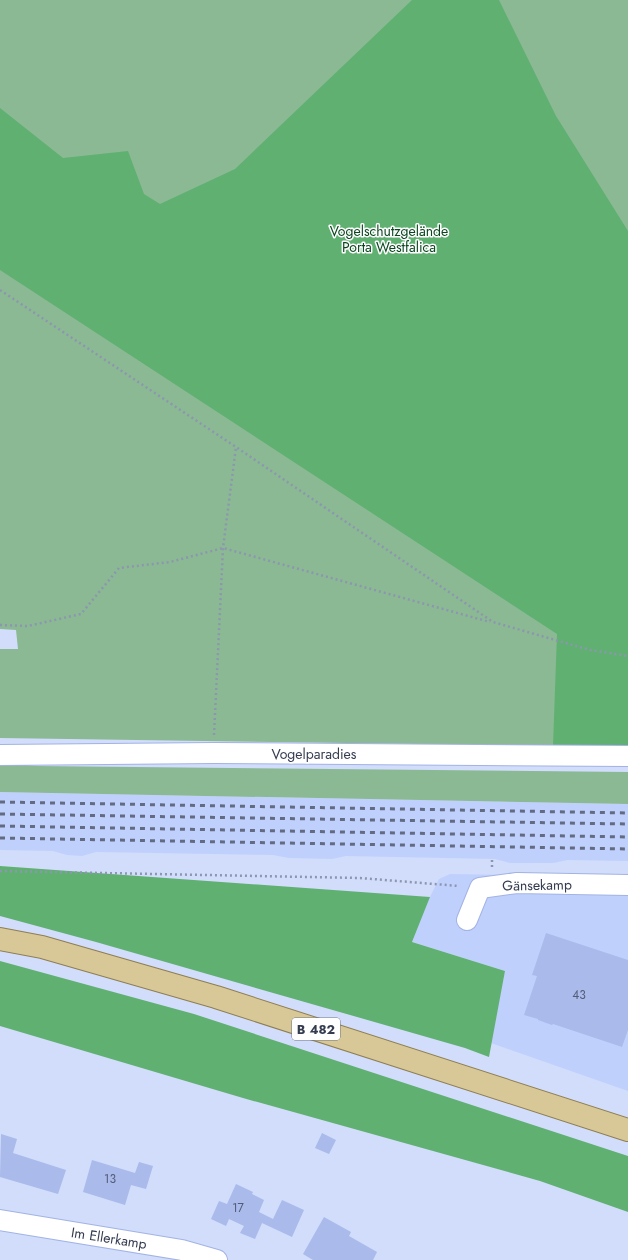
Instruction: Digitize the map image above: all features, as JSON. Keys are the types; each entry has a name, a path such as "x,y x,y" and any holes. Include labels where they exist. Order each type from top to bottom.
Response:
{"main road":[{"name":"B 482","path":"0,939 42,948 216,997 628,1130"}],"street":[{"name":"Vogelparadies","path":"0,755 214,753 628,756"},
{"name":"Gänsekamp","path":"480,888 517,883 628,885"},
{"path":"467,920 480,888"},
{"name":"Im Ellerkamp","path":"0,1220 182,1250 217,1260"}],"path":[{"path":"0,290 236,447 493,622"},
{"path":"214,753 223,548 236,447"},
{"path":"0,625 28,626 81,614 119,568 170,562 223,548 590,650 628,656"},
{"path":"0,871 360,878 480,888"}],"shaded area":[{"path":"0,792 628,804 628,861 568,860 553,863 510,863 495,859 346,856 332,859 289,858 273,855 96,852 82,856 67,855 53,851 0,850"},
{"path":"450,874 628,877 628,1091 491,1043 505,971 412,942 439,879"}],"green space":[{"name":"Vogelschutzgelände Porta Westfalica","path":"0,0 628,0 628,747 0,738 0,649 18,649 16,630 0,629"},
{"name":"Vogelschutzgelände Porta Westfalica","path":"412,0 499,0 556,116 628,231 628,747 553,746 557,634 0,270 0,108 63,158 128,151 144,194 160,204 235,169"},
{"path":"0,763 37,766 628,772 628,804 0,792"},
{"path":"0,866 430,897 412,942 505,971 489,1057 465,1048 96,942 0,916"},
{"path":"0,961 194,1014 628,1156 628,1212 540,1181 243,1098 0,1026"}],"building":[{"path":"546,933 628,960 628,1030 622,1047 524,1015 537,976 532,975"},
{"path":"322,1133 336,1140 329,1154 315,1148"},
{"path":"1,1134 17,1139 13,1153 66,1170 58,1194 0,1177"},
{"path":"92,1160 135,1173 139,1162 153,1166 146,1189 131,1185 125,1205 83,1192"},
{"path":"236,1184 253,1192 252,1194 264,1200 259,1212 273,1219 282,1200 304,1210 292,1237 262,1223 255,1239 240,1233 244,1226 229,1219 226,1226 211,1219 219,1201 227,1204"},
{"path":"324,1217 351,1232 349,1236 377,1252 373,1260 313,1260 303,1254"}],"railway":[{"path":"0,802 628,813"},
{"path":"0,814 628,824"},
{"path":"0,826 628,837"},
{"path":"0,838 628,849"}]}
